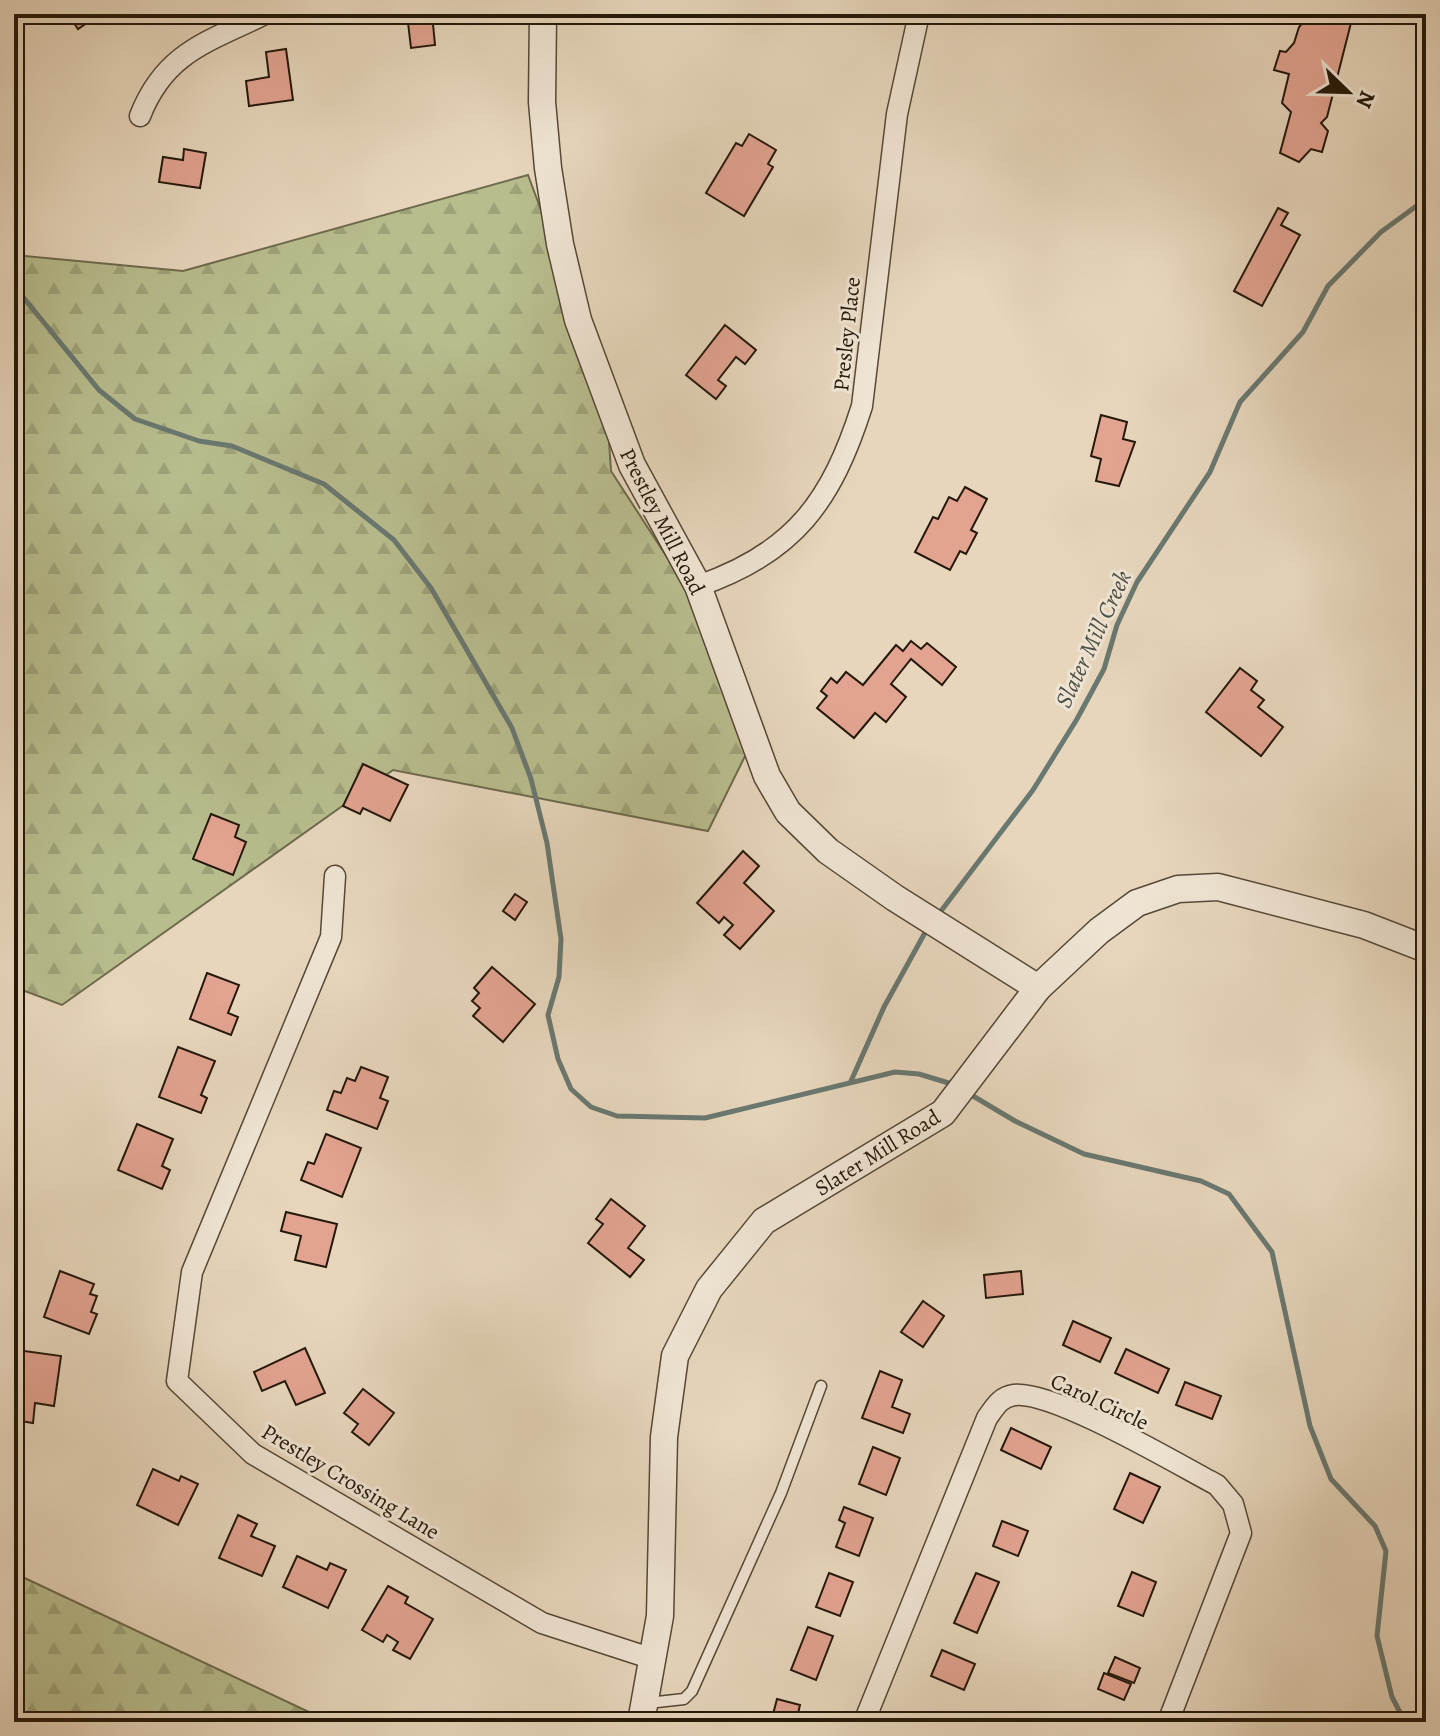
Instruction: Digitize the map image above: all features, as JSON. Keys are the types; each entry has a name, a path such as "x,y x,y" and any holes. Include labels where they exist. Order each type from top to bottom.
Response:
{"street":[{"path":"140,116 152,87 172,64 265,14"},
{"name":"Prestley Mill Road","path":"543,14 542,102 548,168 560,244 578,320 632,465 698,586 767,776 788,812 828,851 884,891 1038,988"},
{"name":"Presley Place","path":"698,586 734,574 774,548 795,529 815,510 849,446 862,406 897,114 919,14"},
{"name":"Prestley Crossing Lane","path":"335,876 331,937 192,1272 177,1381 253,1454 542,1623 653,1659"},
{"name":"Slater Mill Road","path":"643,1713 660,1616 664,1437 675,1356 709,1289 764,1221 943,1113 1038,988 1099,931 1137,903 1178,889 1218,887 1267,897 1364,925 1426,949"},
{"name":"Carol Circle","path":"864,1722 987,1418 1000,1400 1014,1395 1033,1395 1066,1408 1217,1485 1233,1504 1241,1533 1168,1722"}],"lane":[{"path":"643,1713 684,1699 692,1691 781,1493 821,1386"}],"green space":[{"path":"528,175 605,382 611,471 698,605 753,740 708,831 393,770 62,1005 14,987 14,255 183,271"},
{"path":"14,1573 330,1722 14,1722"}],"building":[{"path":"68,14 100,14 78,29"},
{"path":"407,14 473,14 474,19 433,24 435,45 411,48"},
{"path":"1311,14 1360,14 1351,23 1327,117 1321,123 1328,131 1322,152 1311,149 1299,162 1280,153 1291,112 1282,103 1289,74 1274,70 1280,51 1286,52 1294,43 1299,27"},
{"path":"286,49 293,100 249,106 246,81 269,77 266,52"},
{"path":"749,134 776,150 768,164 773,167 744,216 706,193 736,143 742,146"},
{"path":"184,149 206,153 200,188 159,182 163,157 183,160"},
{"path":"1278,208 1288,213 1281,225 1300,235 1262,306 1234,291"},
{"path":"725,325 756,350 745,364 736,357 718,380 726,386 716,399 686,375"},
{"path":"1101,415 1127,422 1123,439 1135,442 1119,486 1096,481 1101,459 1091,456"},
{"path":"965,487 987,499 971,530 977,533 966,554 960,551 950,570 915,552 933,517 938,519 949,497 957,501"},
{"path":"911,641 921,649 927,643 956,667 942,685 911,659 891,684 906,697 886,722 875,713 854,738 817,708 827,696 821,691 831,678 837,683 846,672 863,685 896,645 903,651"},
{"path":"1240,668 1257,681 1251,690 1264,700 1258,707 1283,727 1261,756 1206,712"},
{"path":"363,764 408,785 390,821 363,808 360,814 343,806"},
{"path":"211,814 239,825 235,837 246,842 233,875 193,859"},
{"path":"743,851 759,866 744,883 774,911 740,949 724,935 733,925 724,917 719,923 697,903"},
{"path":"515,894 527,902 515,920 503,911"},
{"path":"492,967 535,1004 503,1042 473,1016 480,1008 472,1001 479,993 474,988"},
{"path":"207,973 239,985 228,1013 238,1017 231,1035 190,1019"},
{"path":"178,1047 215,1061 201,1095 207,1098 201,1113 159,1097"},
{"path":"361,1067 388,1077 380,1098 388,1101 377,1129 327,1110 334,1091 341,1093 347,1078 355,1081"},
{"path":"137,1124 173,1139 162,1166 170,1170 162,1189 118,1170"},
{"path":"326,1134 361,1148 342,1197 301,1180 308,1162 314,1164"},
{"path":"611,1199 645,1226 628,1248 644,1260 630,1277 588,1243 603,1224 596,1219"},
{"path":"286,1212 337,1224 326,1267 295,1260 301,1236 281,1231"},
{"path":"60,1271 94,1284 90,1294 97,1296 91,1312 97,1314 89,1334 44,1317"},
{"path":"1021,1271 1023,1294 986,1298 984,1275"},
{"path":"923,1301 944,1316 923,1347 901,1332"},
{"path":"1073,1321 1111,1338 1100,1362 1063,1345"},
{"path":"305,1348 325,1393 296,1405 285,1381 262,1391 254,1372"},
{"path":"1126,1349 1169,1369 1158,1393 1115,1373"},
{"path":"17,1350 61,1356 54,1406 35,1403 33,1423 14,1420"},
{"path":"880,1371 902,1380 892,1407 910,1414 903,1433 862,1418"},
{"path":"1185,1382 1221,1396 1212,1419 1176,1405"},
{"path":"363,1389 394,1413 369,1445 352,1432 358,1424 344,1413"},
{"path":"1011,1428 1051,1447 1041,1469 1001,1450"},
{"path":"873,1447 900,1458 886,1495 859,1484"},
{"path":"153,1469 179,1481 181,1476 198,1484 178,1525 137,1505"},
{"path":"1130,1473 1160,1487 1143,1523 1114,1509"},
{"path":"844,1507 873,1518 859,1556 836,1547 845,1523 839,1520"},
{"path":"238,1515 257,1524 251,1536 275,1546 262,1576 219,1558"},
{"path":"1002,1521 1028,1531 1018,1556 993,1546"},
{"path":"297,1556 327,1570 330,1563 346,1570 328,1608 283,1587"},
{"path":"1132,1572 1156,1582 1143,1616 1118,1606"},
{"path":"829,1573 853,1582 840,1616 816,1607"},
{"path":"976,1573 999,1582 977,1633 954,1623"},
{"path":"388,1586 408,1597 405,1603 433,1619 410,1659 393,1650 398,1642 387,1635 383,1642 362,1630"},
{"path":"808,1627 833,1636 816,1680 791,1670"},
{"path":"942,1650 975,1664 964,1690 931,1676"},
{"path":"1115,1657 1140,1668 1134,1683 1108,1673"},
{"path":"1104,1673 1131,1684 1124,1700 1098,1689"},
{"path":"777,1699 800,1705 796,1722 771,1722"}],"waterway":[{"name":"Slater Mill Creek","path":"938,915 1033,790 1077,719 1104,669 1117,625 1137,582 1210,472 1240,402 1303,332 1328,286 1381,232 1426,199"},
{"path":"14,286 99,390 135,419 199,441 232,446 324,484 394,540 431,588 512,728 531,779 547,843 561,939 559,977 548,1015 558,1059 571,1089 591,1107 617,1116 705,1118 895,1072 919,1074 952,1084"},
{"name":"Slater Mill Creek","path":"851,1081 884,1007 927,929"},
{"path":"968,1093 1015,1121 1084,1154 1201,1181 1229,1194 1272,1252 1310,1426 1331,1479 1375,1526 1386,1551 1377,1636 1392,1697 1405,1722"},
{"path":"1343,1722 1370,1716 1401,1719"}]}
